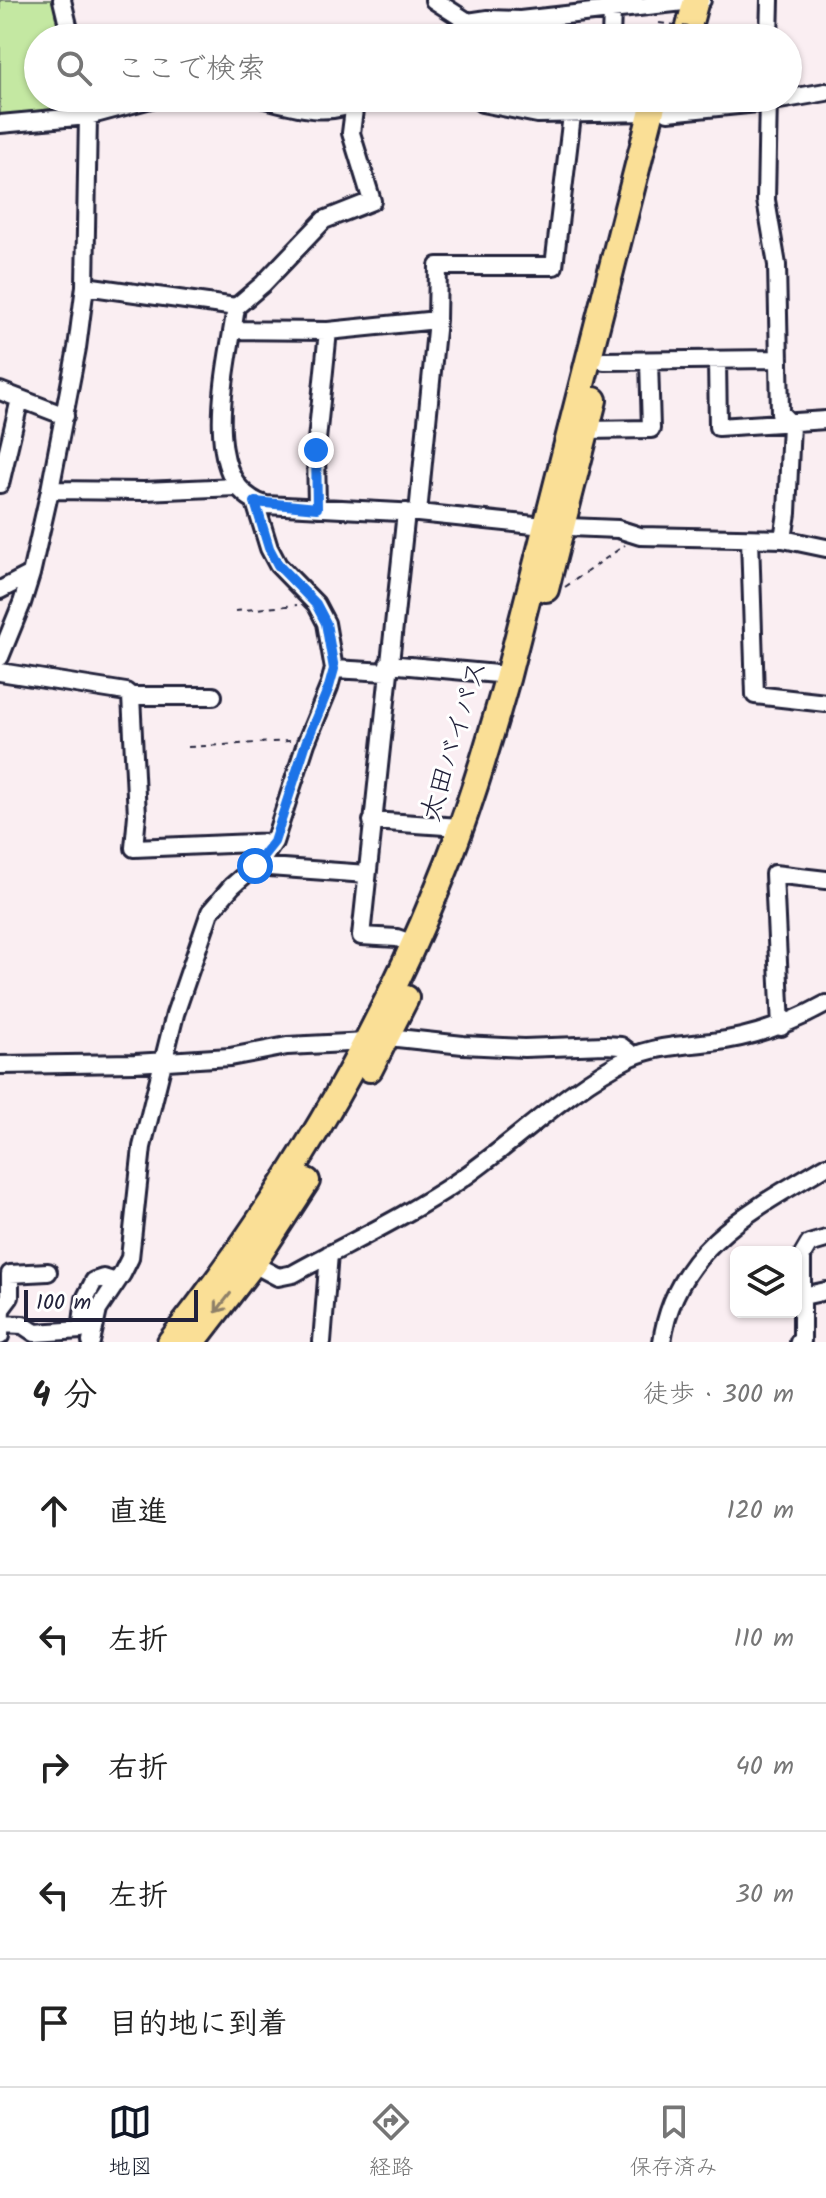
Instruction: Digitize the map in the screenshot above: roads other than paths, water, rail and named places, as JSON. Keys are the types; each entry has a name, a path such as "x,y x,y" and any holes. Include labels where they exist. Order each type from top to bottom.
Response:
{"highway":[{"path":"669,24 687,1"},
{"path":"687,1 691,24"},
{"name":"太田バイパス","path":"193,1342 245,1259 304,1154 377,1040 429,948 475,831 502,751 546,587 553,526 587,430 660,112"},
{"name":"太田バイパス","path":"377,1040 484,761 553,526 660,112"},
{"name":"太田バイパス","path":"170,1342 245,1259"}],"street":[{"path":"62,0 68,24"},
{"path":"434,0 460,24"},
{"path":"476,24 488,19 520,20 706,0"},
{"path":"769,24 770,0"},
{"path":"612,10 612,24"},
{"path":"802,95 826,92"},
{"path":"0,657 31,574 65,416 85,286 87,112"},
{"path":"0,124 103,112"},
{"path":"355,112 351,133 372,201 324,220 263,284 236,307 220,422 232,481 236,487 255,502 618,529 639,535 783,539 826,548"},
{"path":"527,112 572,115 585,112"},
{"path":"768,112 766,200 777,265 780,413 791,424 783,539"},
{"path":"414,944 397,938 361,936 388,668 437,320 438,266 554,266 572,115"},
{"path":"85,286 236,307"},
{"path":"233,330 328,331 437,320"},
{"path":"317,508 316,450 328,331"},
{"path":"604,361 778,359"},
{"path":"717,360 718,427 826,420"},
{"path":"587,430 651,429 649,361"},
{"path":"0,391 65,416"},
{"path":"0,484 20,399"},
{"path":"50,490 144,491 236,487"},
{"path":"91,1342 98,1310 130,1258 142,1147 175,1014 210,912 274,842 334,669 326,623 313,601 278,565 269,548 255,502"},
{"path":"750,539 755,695 826,703"},
{"path":"0,590 31,574"},
{"path":"334,669 388,668 508,675"},
{"path":"0,672 126,692 131,696 213,696"},
{"path":"131,696 137,815 134,848 274,842"},
{"path":"372,821 460,827"},
{"path":"255,866 367,874"},
{"path":"781,1027 774,874 826,880"},
{"path":"245,1259 270,1274 285,1277 457,1182 558,1104 612,1067 634,1056 678,1045 752,1035 781,1027 825,1007"},
{"path":"0,1065 230,1057 287,1046 377,1040 524,1048 605,1045 621,1046 634,1056"},
{"path":"662,1342 666,1316 672,1302 705,1248 755,1208 826,1166"},
{"path":"799,1342 802,1341 802,1256 809,1244 826,1239"},
{"path":"322,1342 329,1254"},
{"path":"0,1336 1,1309 10,1297 10,1274 48,1272"},
{"path":"1,1324 23,1325 35,1333 81,1330 85,1299 94,1281 103,1278 116,1282"},
{"path":"803,1296 826,1291"}]}
